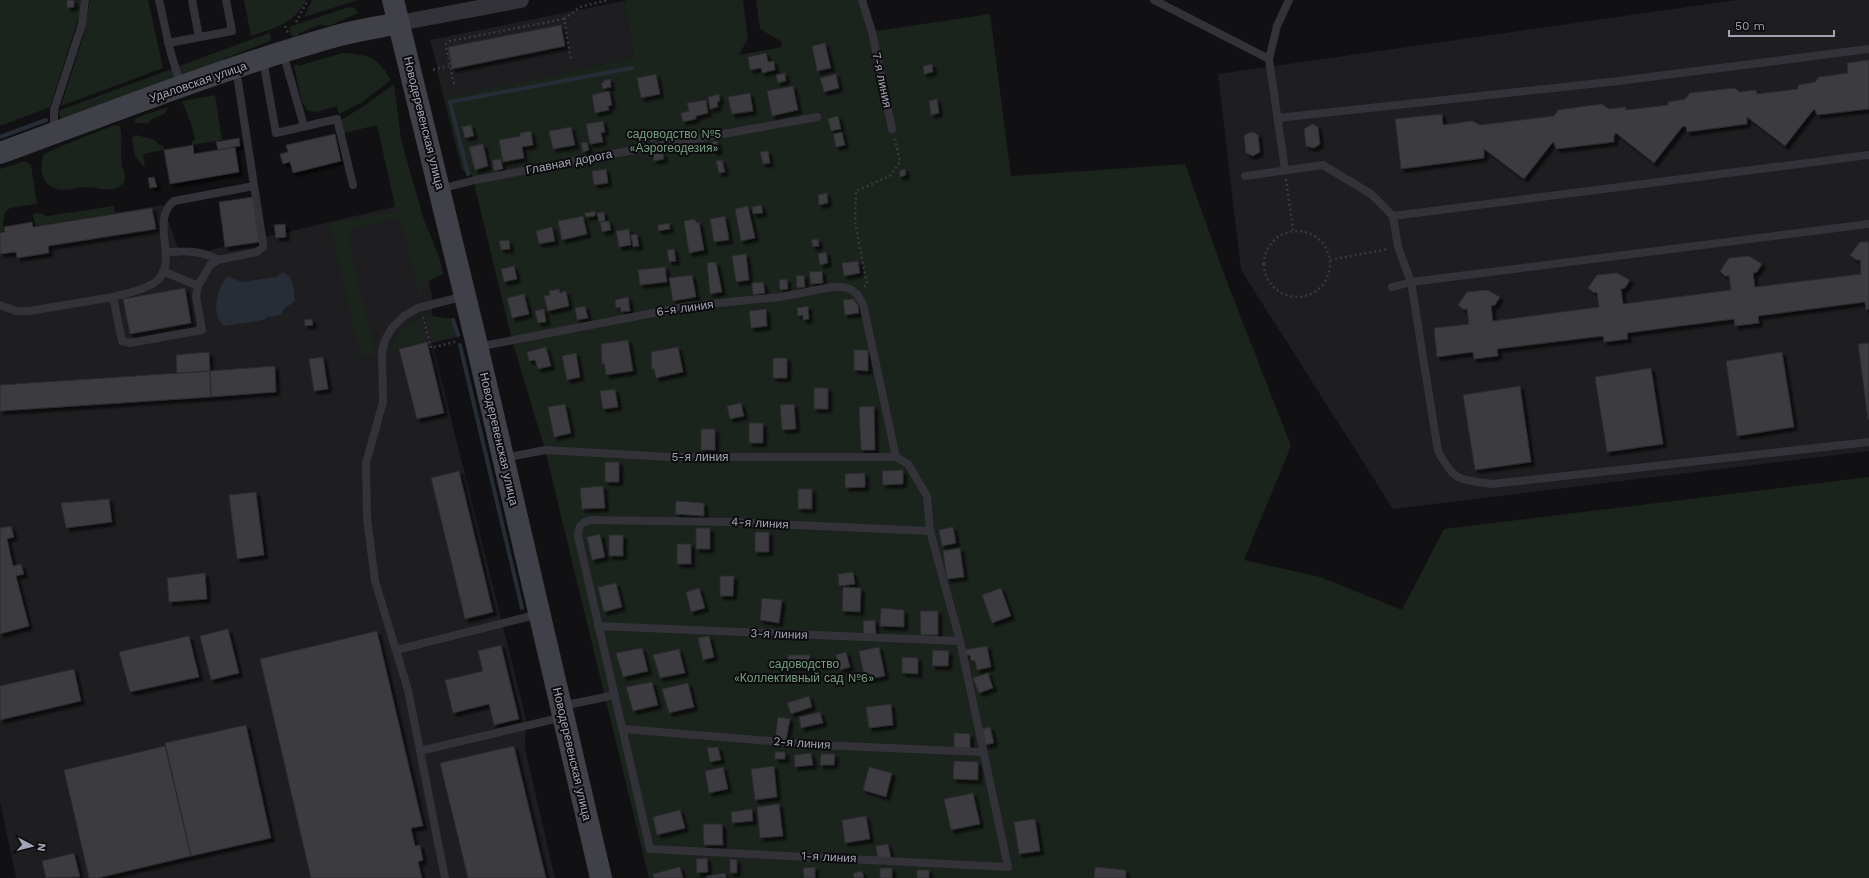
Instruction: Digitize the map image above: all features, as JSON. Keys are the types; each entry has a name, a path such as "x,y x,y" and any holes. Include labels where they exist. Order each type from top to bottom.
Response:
{"main road":[{"name":"Новодеревенская улица","path":"393,0 465,296 470,343 504,458 601,878"},
{"name":"Удаловская улица","path":"0,153 236,68 341,35 399,23"}],"street":[{"path":"399,23 521,0"}],"lane":[{"path":"57,132 54,126 54,110 82,24 85,0"},
{"path":"159,0 168,43 181,87"},
{"path":"192,0 199,37"},
{"path":"168,43 232,30 226,0"},
{"name":"7-я линия","path":"862,0 872,32 892,129"},
{"path":"1154,0 1269,59"},
{"path":"1285,170 1269,59 1277,26 1289,0"},
{"path":"1278,118 1618,81 1869,49"},
{"path":"273,56 304,126"},
{"path":"273,56 276,133 337,119 353,185"},
{"path":"113,298 120,338 122,341 130,343 202,330 196,296 198,286 210,265 218,260 257,252 263,247 236,68"},
{"name":"Главная дорога","path":"440,189 475,180 817,117"},
{"path":"1393,216 1869,155"},
{"path":"1245,176 1323,165 1371,194 1393,216 1398,247 1411,282 1438,452 1448,470 1462,480 1492,484 1869,442"},
{"path":"0,305 16,311 29,312 113,298 151,285 163,271 166,252 163,222 164,214 168,206 174,201 254,186"},
{"path":"1392,287 1411,282 1869,224"},
{"path":"166,252 200,252 210,255 218,260"},
{"path":"163,271 198,286"},
{"name":"6-я линия","path":"470,343 512,340 689,306 780,297 832,287 843,287 857,294"},
{"path":"857,294 863,304 896,457 908,464 927,496 930,531 960,641 982,752"},
{"path":"445,878 408,690 375,581 367,518 366,463 383,402 382,352 384,340 392,328 404,316 418,308 465,296"},
{"name":"5-я линия","path":"504,458 545,450 670,458 896,457"},
{"name":"4-я линия","path":"598,626 578,536 578,528 583,522 590,520 730,522 930,531"},
{"path":"396,650 540,613"},
{"path":"598,626 623,729"},
{"name":"3-я линия","path":"598,626 960,641"},
{"path":"420,751 615,695"},
{"name":"2-я линия","path":"623,729 803,744 982,752"},
{"name":"1-я линия","path":"623,729 650,849 1008,867 982,752"}],"path":[{"path":"296,22 308,0"},
{"path":"454,84 449,66 446,47 447,42 564,19 580,7 608,0"},
{"path":"564,19 571,60"},
{"path":"433,70 449,66"},
{"path":"857,294 867,284 855,222 856,191 890,176 900,162 892,129"},
{"path":"1285,170 1293,230"},
{"path":"1293,230 1303,231 1322,241 1330,260 1329,271 1325,282 1318,290 1308,296 1297,297 1286,296 1276,290 1268,282 1264,271 1263,260 1266,249 1273,240 1282,234 1293,230"},
{"path":"1330,260 1398,247"},
{"path":"423,318 431,348 470,343"}],"shaded area":[{"path":"1736,0 1869,0 1869,451 1393,509 1241,270 1218,74"},
{"path":"624,1 634,58 446,98 430,40"},
{"path":"163,205 181,257 402,205 414,217 433,300 430,335 526,719 525,748 555,878 16,878 0,802 0,232"},
{"path":"283,272 287,274 291,280 294,288 295,301 285,308 281,315 267,317 264,320 224,326 217,315 216,301 220,288 227,276 241,282 276,277"}],"green space":[{"path":"0,0 81,0 82,7 50,107 0,126"},
{"path":"90,0 148,0 163,68 61,106 83,37"},
{"path":"244,0 306,0 295,15 283,24 251,36"},
{"path":"312,0 358,0 304,17"},
{"path":"743,0 748,38 739,55 782,47 781,41 760,29 756,0 859,0 870,32 990,14 1011,176 1185,164 1227,282 1291,446 1244,560 1320,577 1402,610 1444,529 1869,477 1869,878 649,878 545,450 512,340 472,175 462,169 437,71 439,71 446,98 634,58 624,1"},
{"path":"349,7 355,8 358,13 329,26 319,25 300,33 296,37 291,35 289,27"},
{"path":"269,33 271,37 270,41 219,62 64,118 61,118 58,111"},
{"path":"343,53 372,58 377,61 391,80 361,103 339,114 337,106 316,112 308,111 302,102 294,66"},
{"path":"394,84 401,140 423,217 439,257 443,274 426,283 422,289 420,300 402,223 396,218 351,229 348,240 376,354 361,357 329,224 396,211 377,125 344,133 341,120 364,106"},
{"path":"215,95 222,140 192,145 192,141 195,140 194,135 182,102"},
{"path":"168,107 166,113 152,119 148,123 134,123 136,118"},
{"path":"115,125 120,126 121,161 125,177 123,183 119,187 110,190 85,187 64,190 51,187 47,183 42,174 43,155 54,149"},
{"path":"136,135 155,140 160,146 163,145 164,150 143,154 145,168 135,156 132,138"},
{"path":"25,161 31,165 37,204 10,208 5,212 3,223 4,231 0,232 0,169"},
{"path":"114,206 115,213 35,226 33,214 40,213 47,216"},
{"path":"425,315 454,319 460,336 432,343"},
{"path":"420,317 427,341 390,350 400,332"}],"building":[{"path":"67,0 74,0 74,7 67,8"},
{"path":"561,25 565,46 452,69 448,47"},
{"path":"825,43 831,68 817,71 812,46"},
{"path":"766,53 768,62 774,61 775,70 762,73 761,68 750,70 748,57"},
{"path":"1869,60 1869,109 1817,115 1814,109 1785,146 1747,117 1747,124 1687,132 1686,127 1683,126 1654,163 1616,133 1614,136 1614,142 1556,149 1553,142 1524,179 1484,149 1484,158 1401,169 1395,119 1442,114 1443,125 1472,121 1480,125 1554,116 1558,110 1602,104 1609,109 1626,107 1626,110 1668,105 1668,102 1685,99 1690,93 1734,88 1740,92 1756,90 1757,94 1798,89 1798,85 1815,82 1819,77 1848,73 1847,63"},
{"path":"932,64 933,72 924,74 923,66"},
{"path":"785,73 786,81 778,83 776,75"},
{"path":"656,74 660,94 641,98 637,78"},
{"path":"836,74 839,88 824,92 820,78"},
{"path":"610,79 611,87 603,89 601,83"},
{"path":"793,86 798,110 772,116 767,91"},
{"path":"609,91 612,105 608,106 609,110 595,113 592,95"},
{"path":"750,93 753,111 732,114 728,97"},
{"path":"719,94 720,101 717,102 718,107 710,109 708,97"},
{"path":"937,99 939,113 931,115 929,101"},
{"path":"706,100 708,113 696,116 696,119 683,122 681,113 689,111 687,103"},
{"path":"838,116 841,129 831,131 828,119"},
{"path":"603,121 605,132 601,133 603,142 590,144 586,124"},
{"path":"1313,124 1318,127 1320,144 1314,148 1306,146 1304,129"},
{"path":"471,125 474,136 465,138 462,127"},
{"path":"571,127 575,145 553,149 549,131"},
{"path":"678,130 679,137 672,138 671,132"},
{"path":"531,131 533,145 522,147 524,158 503,162 499,140 520,136 520,133"},
{"path":"842,132 845,145 836,147 833,134"},
{"path":"1253,132 1258,135 1260,152 1253,156 1246,153 1244,136"},
{"path":"658,133 659,140 651,142 649,135"},
{"path":"335,134 341,161 293,173 290,162 283,164 280,154 288,152 286,145"},
{"path":"239,138 240,146 218,150 216,142"},
{"path":"717,141 719,150 713,152 711,142"},
{"path":"587,142 589,150 583,152 581,143"},
{"path":"483,144 488,166 475,170 469,147"},
{"path":"193,145 194,154 235,147 239,172 170,184 164,150"},
{"path":"768,151 770,163 763,164 760,152"},
{"path":"663,153 664,159 654,161 653,154"},
{"path":"501,159 503,169 494,171 492,160"},
{"path":"722,160 725,172 719,173 716,161"},
{"path":"606,169 608,183 594,185 592,171"},
{"path":"905,169 906,175 900,177 899,171"},
{"path":"154,177 157,187 150,188 148,178"},
{"path":"827,193 828,203 819,205 818,195"},
{"path":"253,197 260,242 225,247 219,202"},
{"path":"761,205 763,213 753,214 752,207"},
{"path":"748,206 755,238 741,241 735,209"},
{"path":"152,208 156,229 48,246 49,253 17,258 16,252 0,254 0,233 5,232 4,227 32,222 33,227"},
{"path":"595,211 595,216 586,217 585,213"},
{"path":"604,212 605,221 599,222 597,213"},
{"path":"583,216 587,234 562,240 558,221"},
{"path":"725,216 729,240 714,242 710,219"},
{"path":"695,219 696,223 699,222 704,250 689,253 684,221"},
{"path":"609,221 611,230 602,232 600,222"},
{"path":"669,223 670,229 658,231 658,225"},
{"path":"285,224 286,237 276,238 274,225"},
{"path":"552,227 555,241 539,244 536,231"},
{"path":"629,229 631,245 619,247 616,231"},
{"path":"637,234 639,246 633,247 631,235"},
{"path":"818,239 819,246 813,247 811,240"},
{"path":"509,240 510,249 501,250 499,241"},
{"path":"1860,242 1869,242 1869,309 1866,310 1865,302 1758,316 1759,323 1735,326 1734,319 1627,333 1628,339 1604,342 1603,336 1497,349 1498,356 1474,359 1473,352 1437,357 1434,328 1469,324 1467,309 1464,310 1458,305 1467,292 1487,290 1500,297 1495,305 1491,306 1493,321 1599,307 1597,292 1594,293 1588,288 1597,275 1617,273 1630,280 1625,288 1621,289 1623,304 1731,290 1729,276 1725,276 1720,271 1729,258 1749,256 1762,264 1757,272 1753,273 1755,287 1861,274 1860,260 1856,260 1850,255"},
{"path":"674,249 676,261 669,262 667,250"},
{"path":"826,252 828,263 820,265 818,254"},
{"path":"746,254 749,280 736,282 732,256"},
{"path":"858,261 860,273 844,276 842,263"},
{"path":"716,262 722,292 710,294 707,263"},
{"path":"514,266 517,279 504,282 501,269"},
{"path":"665,267 667,282 640,285 638,270"},
{"path":"822,271 823,283 811,284 809,272"},
{"path":"692,275 696,297 673,301 669,278"},
{"path":"804,275 805,287 797,288 796,276"},
{"path":"787,279 788,289 780,290 779,280"},
{"path":"763,282 765,293 753,295 752,283"},
{"path":"185,288 191,323 130,334 123,299"},
{"path":"559,289 560,293 566,291 569,306 548,311 544,296 550,295 549,291"},
{"path":"524,294 529,314 512,318 507,298"},
{"path":"628,297 630,311 621,312 620,307 616,308 615,300"},
{"path":"853,299 858,305 859,313 845,315 843,300"},
{"path":"585,306 588,318 577,320 575,308"},
{"path":"808,306 809,319 803,320 803,315 798,316 797,308"},
{"path":"544,309 546,322 538,323 535,311"},
{"path":"766,309 767,326 751,328 749,311"},
{"path":"312,319 313,325 305,326 304,320"},
{"path":"628,340 633,371 606,375 604,363 602,364 601,344"},
{"path":"427,342 444,413 417,419 399,349"},
{"path":"1869,343 1869,419 1868,420 1858,344"},
{"path":"546,347 551,366 538,369 535,360 529,361 527,352"},
{"path":"678,347 683,372 656,378 654,369 652,369 651,352"},
{"path":"854,350 868,350 868,371 854,370"},
{"path":"209,352 210,371 177,373 176,355"},
{"path":"1782,352 1794,427 1737,436 1726,361"},
{"path":"576,353 580,377 567,380 562,356"},
{"path":"323,357 328,389 314,391 309,359"},
{"path":"773,358 787,358 787,378 773,378"},
{"path":"275,366 276,392 211,397 210,371"},
{"path":"1651,368 1663,444 1607,452 1595,377"},
{"path":"210,371 211,397 0,411 0,385"},
{"path":"1520,386 1531,462 1475,470 1463,395"},
{"path":"814,388 828,388 828,409 814,409"},
{"path":"615,389 618,407 603,409 600,391"},
{"path":"741,403 744,416 730,419 727,406"},
{"path":"565,404 571,433 554,437 548,407"},
{"path":"794,404 796,429 782,430 780,405"},
{"path":"874,406 875,450 861,450 859,407"},
{"path":"749,423 763,423 763,443 749,443"},
{"path":"701,429 715,429 715,450 701,450"},
{"path":"605,462 619,462 619,482 605,482"},
{"path":"903,470 903,484 883,485 882,471"},
{"path":"459,471 493,612 465,619 431,478"},
{"path":"865,473 865,487 845,488 845,474"},
{"path":"603,486 605,508 582,509 580,488"},
{"path":"798,489 812,489 812,509 798,509"},
{"path":"256,492 264,555 237,559 229,495"},
{"path":"109,499 112,522 66,528 61,503"},
{"path":"676,501 704,503 704,516 675,514"},
{"path":"11,526 14,537 7,539 13,566 21,564 24,574 16,576 29,626 0,634 0,528"},
{"path":"953,527 956,543 942,546 939,530"},
{"path":"696,528 710,528 710,549 696,549"},
{"path":"755,532 769,532 769,552 755,552"},
{"path":"600,534 605,557 592,560 587,537"},
{"path":"609,535 623,535 623,556 609,556"},
{"path":"677,544 691,544 691,564 677,564"},
{"path":"960,548 964,577 947,579 943,551"},
{"path":"853,572 855,584 839,586 838,574"},
{"path":"205,573 207,599 169,602 167,578"},
{"path":"720,576 734,576 733,596 720,596"},
{"path":"616,583 622,607 604,612 598,587"},
{"path":"843,587 861,588 860,612 842,611"},
{"path":"699,588 705,608 691,612 686,592"},
{"path":"1001,588 1011,616 992,623 982,595"},
{"path":"762,598 782,600 779,623 760,620"},
{"path":"881,608 904,610 904,627 880,626"},
{"path":"920,611 938,611 938,635 921,635"},
{"path":"875,620 876,635 864,636 863,621"},
{"path":"228,629 239,673 211,680 200,636"},
{"path":"377,631 423,826 411,828 415,846 420,845 423,860 418,862 422,878 311,878 260,659"},
{"path":"189,636 199,677 130,692 119,652"},
{"path":"709,636 714,657 703,660 698,638"},
{"path":"501,645 519,719 494,725 489,704 453,713 445,680 483,671 478,651"},
{"path":"987,646 991,667 977,670 975,661 971,660 970,655 965,655 965,650"},
{"path":"879,647 885,676 865,680 859,651"},
{"path":"642,648 648,671 623,677 616,653"},
{"path":"679,649 685,673 660,678 653,655"},
{"path":"933,650 949,651 948,666 932,666"},
{"path":"846,652 850,667 840,670 836,655"},
{"path":"788,655 810,655 810,667 787,667"},
{"path":"902,657 918,658 918,674 902,673"},
{"path":"74,669 81,701 0,720 0,686"},
{"path":"988,673 993,688 979,693 973,678"},
{"path":"652,682 658,705 633,711 626,687"},
{"path":"688,683 694,707 669,713 662,689"},
{"path":"809,696 812,707 791,714 787,703"},
{"path":"891,704 893,725 869,728 866,707"},
{"path":"820,712 823,723 801,728 799,717"},
{"path":"778,717 790,719 786,741 775,739"},
{"path":"246,725 271,838 191,856 165,743"},
{"path":"990,727 994,743 985,745 982,729"},
{"path":"954,733 970,734 970,749 954,748"},
{"path":"165,746 191,856 98,878 89,878 64,770"},
{"path":"514,746 546,878 468,878 440,763"},
{"path":"718,747 721,760 710,762 707,748"},
{"path":"775,752 785,752 785,759 775,759"},
{"path":"811,753 813,765 795,767 794,755"},
{"path":"821,754 835,754 834,765 820,765"},
{"path":"954,761 978,762 978,780 953,779"},
{"path":"774,766 777,797 755,800 751,769"},
{"path":"723,767 728,789 709,793 705,771"},
{"path":"869,767 892,773 886,797 863,790"},
{"path":"973,793 980,824 951,830 944,799"},
{"path":"779,804 783,836 760,838 757,807"},
{"path":"752,809 753,821 732,823 731,812"},
{"path":"680,810 685,828 657,835 653,817"},
{"path":"866,816 870,839 845,843 842,820"},
{"path":"1035,819 1040,851 1019,854 1014,822"},
{"path":"703,824 722,824 723,845 704,845"},
{"path":"888,844 891,858 878,861 876,846"},
{"path":"74,853 80,877 46,878 42,861"},
{"path":"707,858 708,872 697,873 696,859"},
{"path":"730,859 737,860 737,873 730,873"},
{"path":"680,867 683,878 654,878 653,874"},
{"path":"815,867 815,878 804,878 803,868"},
{"path":"1095,867 1126,870 1126,878 1094,878"},
{"path":"880,868 892,868 892,878 880,878"},
{"path":"917,870 929,870 929,878 917,878"},
{"path":"862,871 864,878 854,878 853,873"},
{"path":"725,873 726,878 707,878 707,876"}],"waterway":[{"path":"468,174 450,102 632,68"},
{"path":"0,137 46,120"},
{"path":"453,320 458,335"},
{"path":"460,345 522,608"}],"park label":[{"name":"садоводство №5 «Аэрогеодезия»","path":"674,141"},
{"name":"садоводство «Коллективный сад №6»","path":"804,671"}]}
